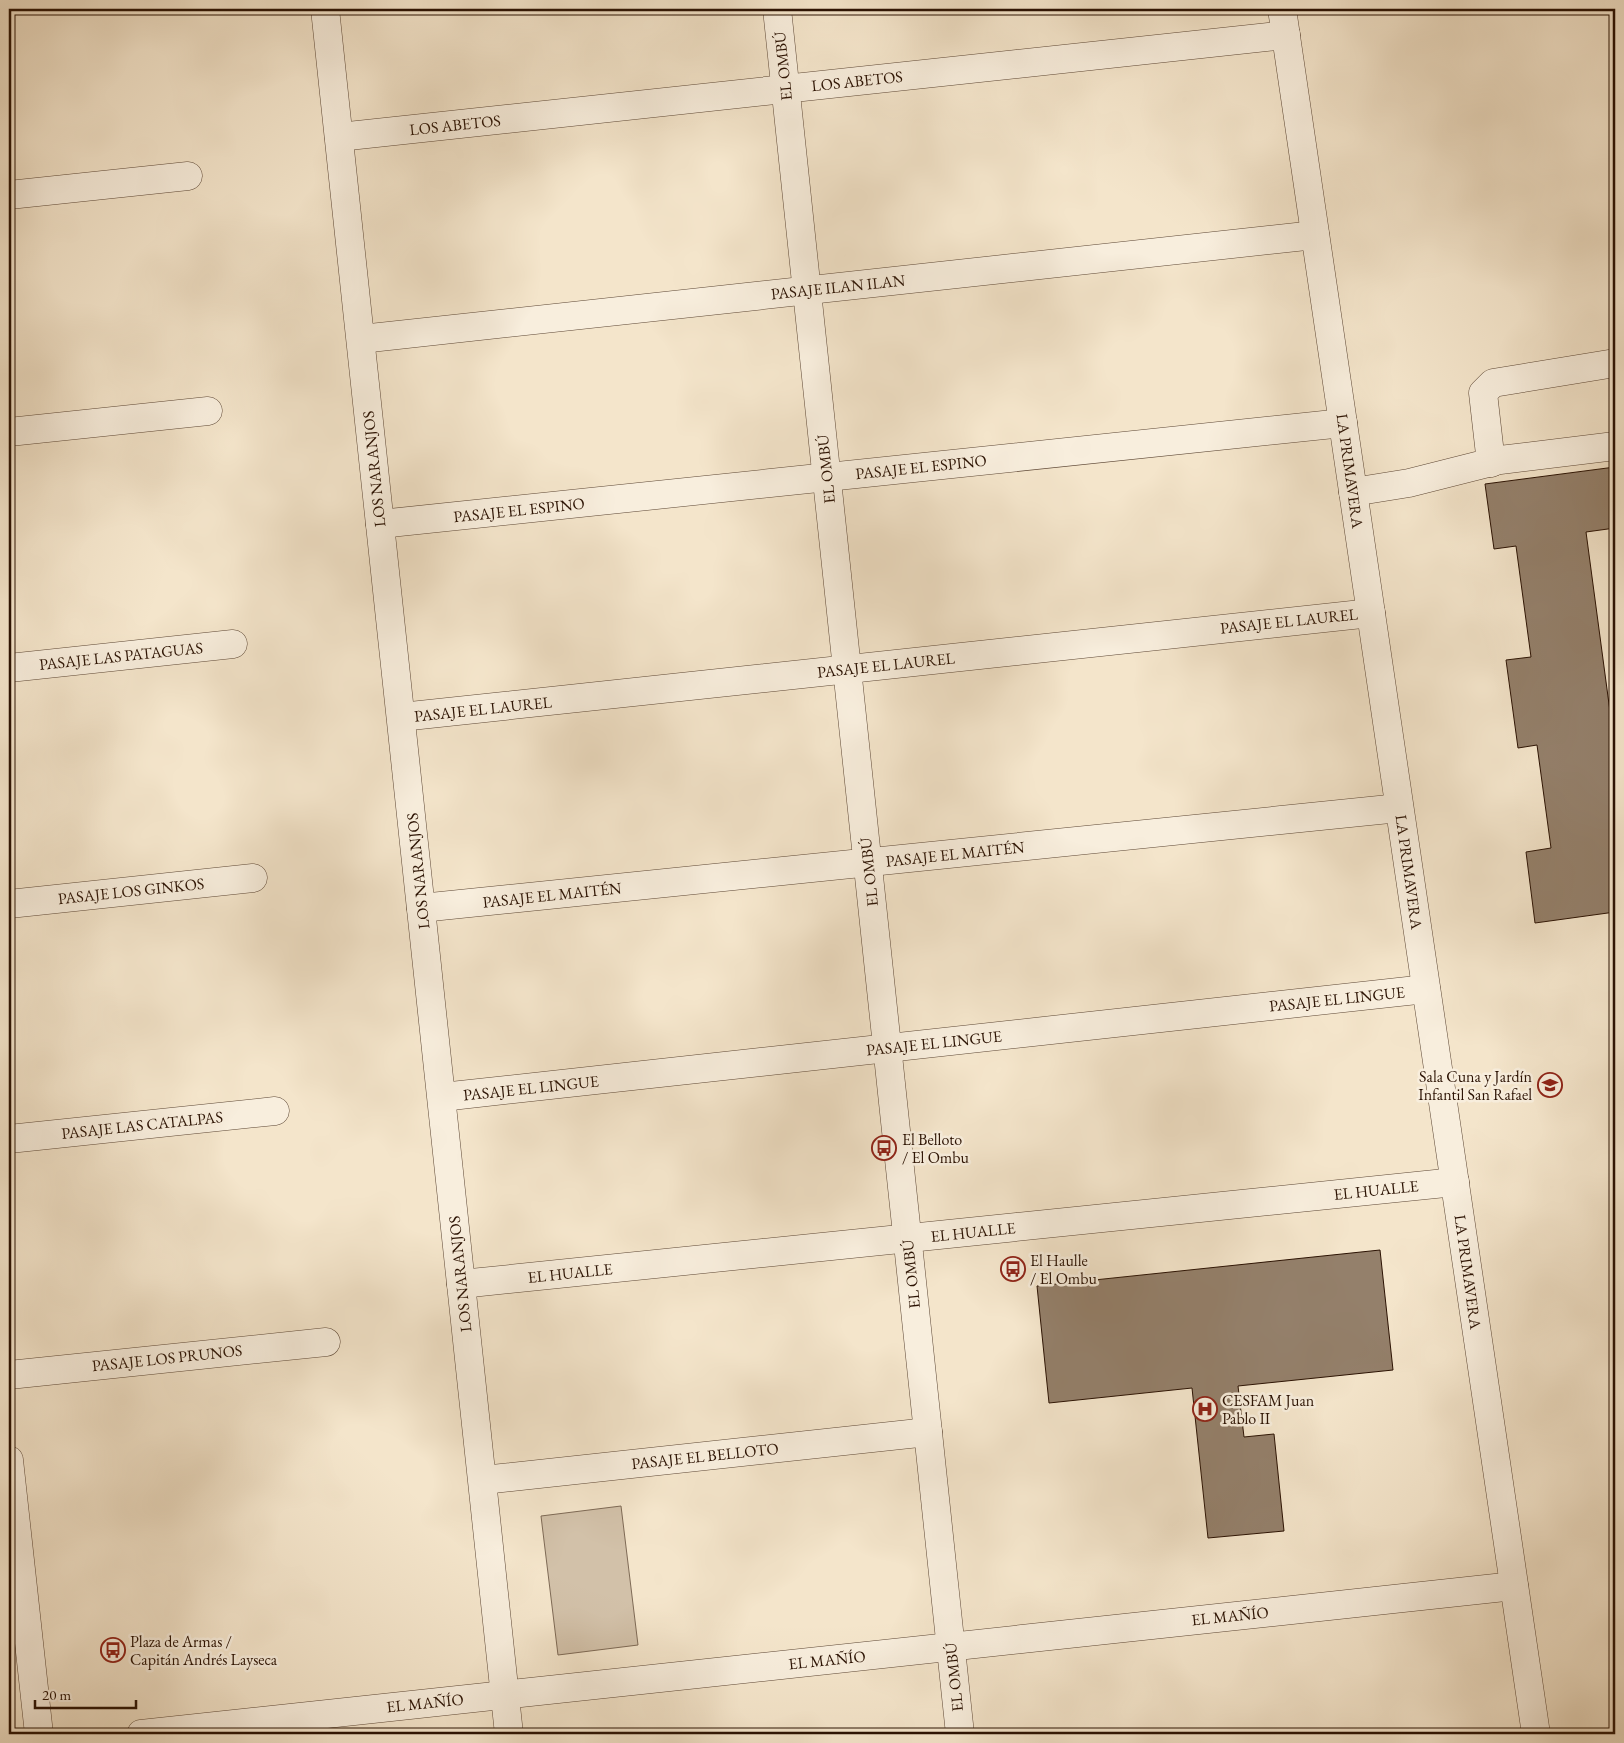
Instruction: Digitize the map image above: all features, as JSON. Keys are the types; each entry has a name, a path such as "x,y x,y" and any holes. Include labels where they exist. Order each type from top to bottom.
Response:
{"street":[{"name":"LOS NARANJOS","path":"325,9 510,1734"},
{"name":"EL OMBÚ","path":"777,9 960,1734"},
{"name":"LA PRIMAVERA","path":"1282,9 1536,1734"},
{"name":"LOS ABETOS","path":"339,137 1286,35"},
{"path":"9,195 188,176"},
{"name":"PASAJE ILAN ILAN","path":"361,339 1315,235"},
{"path":"1491,463 1483,393 1493,383 1615,363"},
{"path":"9,432 208,411"},
{"name":"PASAJE EL ESPINO","path":"380,524 1343,422"},
{"path":"1353,492 1409,483 1491,463 1615,446"},
{"name":"PASAJE EL LAUREL","path":"401,718 1371,613"},
{"name":"PASAJE LAS PATAGUAS","path":"9,668 233,644"},
{"name":"PASAJE EL MAITÉN","path":"421,908 1400,808"},
{"name":"PASAJE LOS GINKOS","path":"9,904 253,878"},
{"name":"PASAJE EL LINGUE","path":"442,1097 1426,990"},
{"name":"PASAJE LAS CATALPAS","path":"9,1139 275,1111"},
{"name":"EL HUALLE","path":"461,1284 1455,1182"},
{"name":"PASAJE LOS PRUNOS","path":"9,1375 326,1342"},
{"name":"PASAJE EL BELLOTO","path":"483,1480 928,1432"},
{"path":"9,1460 39,1734"},
{"name":"EL MAÑÍO","path":"141,1734 1514,1586"}],"shaded area":[{"path":"621,1506 638,1645 558,1655 541,1516"}],"building":[{"path":"1413,9 1453,9 1414,14"},
{"path":"1615,467 1615,528 1586,532 1615,749 1615,912 1535,923 1526,852 1551,848 1537,745 1518,748 1506,660 1531,657 1516,546 1494,549 1485,484"},
{"path":"1380,1250 1393,1370 1238,1386 1244,1437 1274,1434 1284,1531 1208,1538 1192,1388 1049,1403 1037,1286"}],"place":[{"name":"Sala Cuna y Jardín Infantil San Rafael","path":"1550,1085"},
{"name":"El Belloto / El Ombu","path":"884,1148"},
{"name":"El Haulle / El Ombu","path":"1013,1269"},
{"name":"CESFAM Juan Pablo II","path":"1205,1409"},
{"name":"Plaza de Armas / Capitán Andrés Layseca","path":"113,1650"}]}
